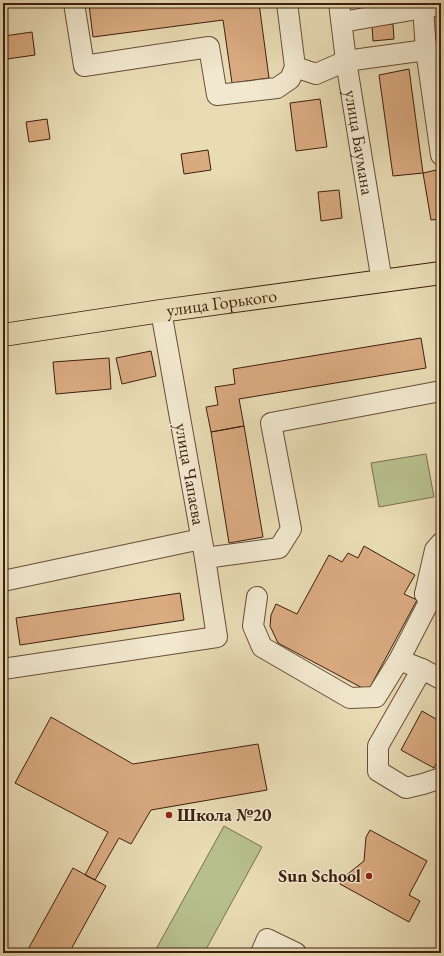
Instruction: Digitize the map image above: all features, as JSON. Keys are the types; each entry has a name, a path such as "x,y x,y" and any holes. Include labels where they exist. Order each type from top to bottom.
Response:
{"main road":[{"name":"улица Горького","path":"3,336 161,311 441,273"}],"street":[{"path":"74,3 84,66 209,46 217,95 277,88 290,79 295,67 287,3"},
{"path":"341,12 432,7 441,155"},
{"name":"улица Баумана","path":"341,12 346,62 382,282"},
{"path":"295,67 316,74 346,62 434,51"},
{"name":"улица Чапаева","path":"4,663 217,637 161,311"},
{"path":"3,581 203,549 279,548 290,529 271,423 441,391"},
{"path":"257,597 254,626 262,647 350,698 376,697 399,660 430,600 418,595 436,550 441,543"},
{"path":"399,660 422,669 441,679"},
{"path":"422,669 378,746 378,771 406,788 441,778"},
{"path":"261,953 268,939 296,953"}],"green space":[{"path":"426,454 434,497 379,507 371,463"},
{"path":"224,826 262,847 204,953 159,953 155,951"}],"building":[{"path":"102,3 259,3 269,78 232,83 223,20 93,37 89,5"},
{"path":"393,24 394,39 373,41 372,26"},
{"path":"32,32 35,55 7,59 4,36"},
{"path":"409,69 423,173 393,176 379,75"},
{"path":"320,99 327,147 296,151 290,103"},
{"path":"47,119 50,139 29,142 26,122"},
{"path":"208,150 211,170 184,174 181,154"},
{"path":"441,169 441,219 431,220 423,173"},
{"path":"339,190 342,218 321,221 318,192"},
{"path":"421,338 426,368 239,399 244,426 211,432 206,407 218,405 215,387 235,384 233,369"},
{"path":"151,351 156,376 122,384 116,358"},
{"path":"109,358 111,389 56,394 53,362"},
{"path":"244,426 263,537 229,543 211,432"},
{"path":"364,546 415,575 404,594 417,600 368,691 278,643 270,626 271,615 276,604 297,614 329,555 342,562 348,553 358,558"},
{"path":"180,593 184,620 20,645 16,618"},
{"path":"422,711 441,722 441,754 434,768 401,750"},
{"path":"51,717 133,764 258,744 267,790 151,810 131,844 119,838 95,880 85,875 108,832 15,783"},
{"path":"370,830 427,861 409,895 420,901 409,922 340,884 344,877 364,861 366,837"},
{"path":"73,868 106,886 69,953 26,953"}],"place":[{"name":"Школа №20","path":"169,815"},
{"name":"Sun School","path":"369,876"}]}
